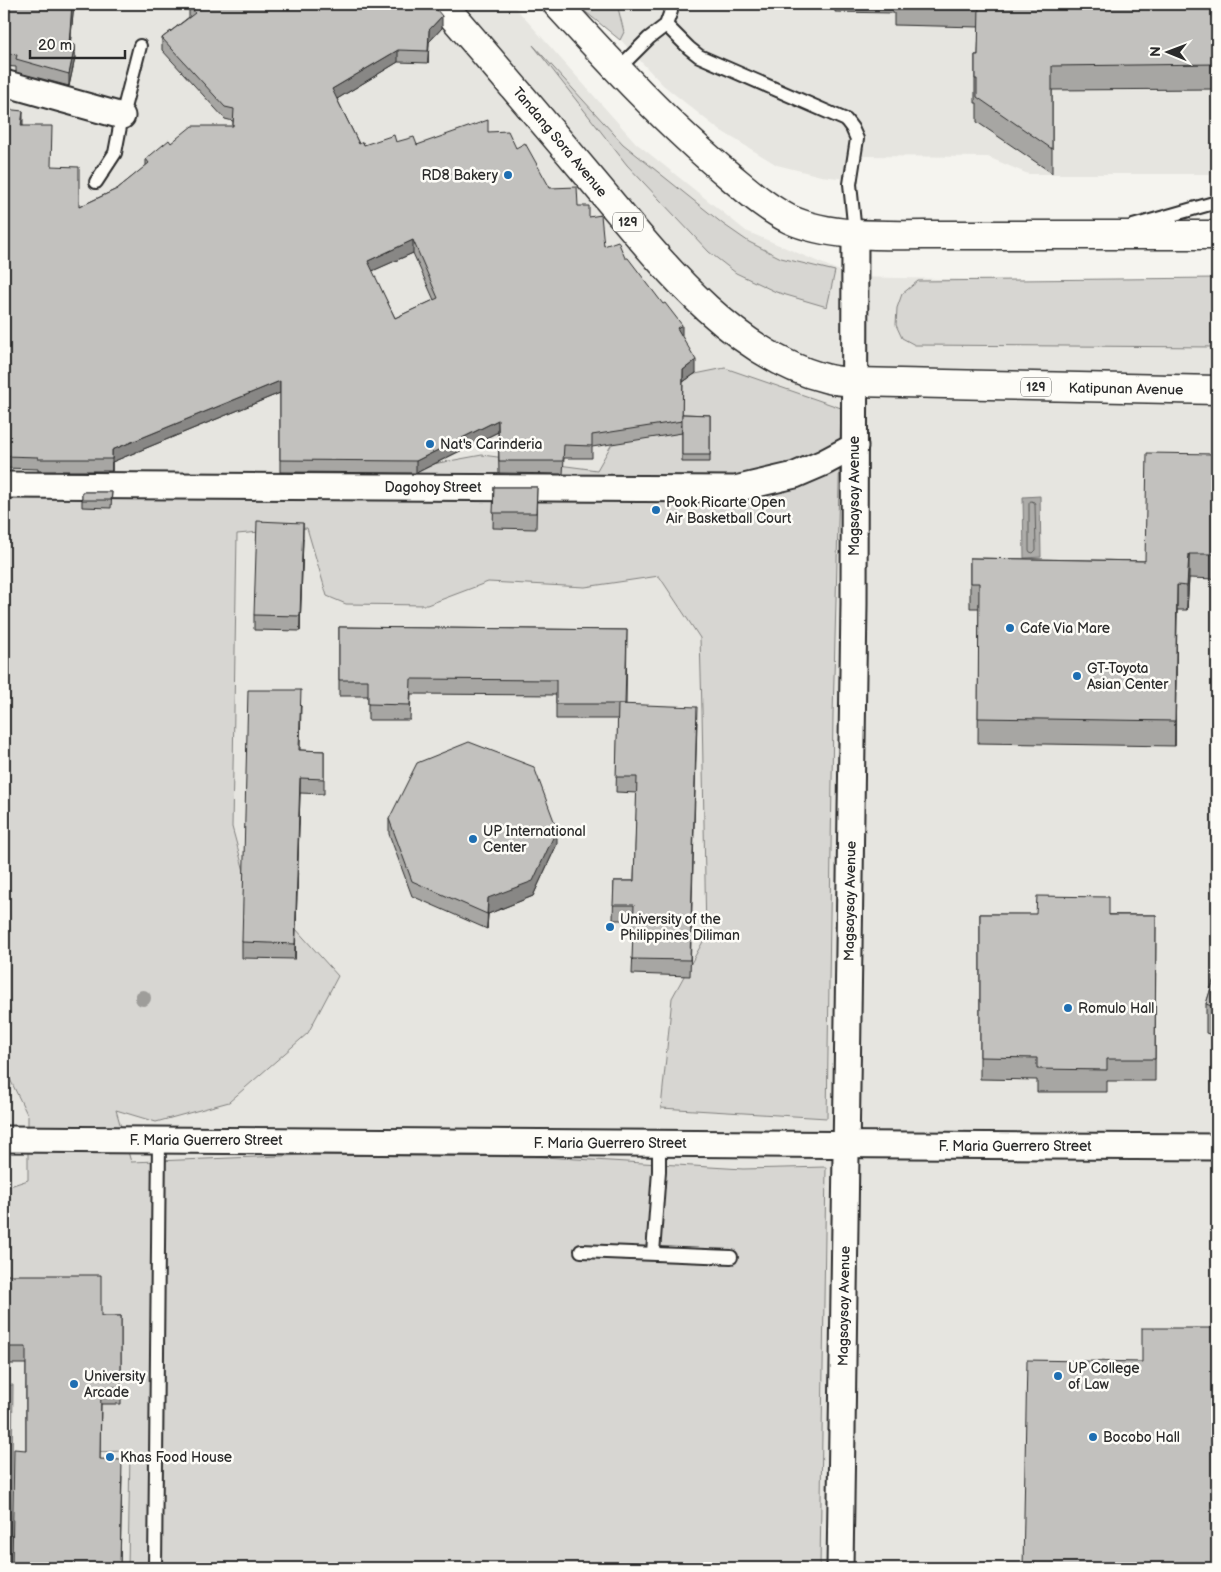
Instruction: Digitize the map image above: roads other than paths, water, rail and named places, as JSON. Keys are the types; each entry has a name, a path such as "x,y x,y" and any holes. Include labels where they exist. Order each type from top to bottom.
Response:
{"main road":[{"name":"Tandang Sora Avenue","path":"442,4 668,269 709,312 747,341 779,360 825,378 855,382"},
{"path":"557,4 617,70 687,138 764,203 788,218 810,227 855,234 1217,235"},
{"name":"Katipunan Avenue","path":"855,382 1217,390"}],"street":[{"path":"4,83 122,116"},
{"name":"Magsaysay Avenue","path":"840,1568 854,595 855,234"},
{"name":"Dagohoy Street","path":"4,485 735,489 795,475 855,446"},
{"name":"F. Maria Guerrero Street","path":"4,1139 1217,1147"}],"lane":[{"path":"617,70 649,38 666,25 672,11 671,4"},
{"path":"666,25 699,56 846,120 857,139 850,184 855,234"},
{"path":"96,182 114,153 140,46"},
{"path":"1098,236 1217,202"},
{"path":"155,1568 159,1140"},
{"path":"654,1253 659,1171 658,1143"},
{"path":"581,1251 731,1257"}],"water":[{"path":"1040,496 1041,557 1024,558 1023,497"},
{"path":"4,1385 13,1385 11,1567 4,1567"}],"place":[{"name":"RD8 Bakery","path":"508,175"},
{"name":"Nat's Carinderia","path":"430,444"},
{"name":"Pook Ricarte Open Air Basketball Court","path":"656,510"},
{"name":"Cafe Via Mare","path":"1010,628"},
{"name":"GT-Toyota Asian Center","path":"1077,676"},
{"name":"UP International Center","path":"473,839"},
{"name":"University of the Philippines Diliman","path":"610,927"},
{"name":"Romulo Hall","path":"1068,1008"},
{"name":"UP College of Law","path":"1058,1376"},
{"name":"University Arcade","path":"74,1384"},
{"name":"Bocobo Hall","path":"1093,1437"},
{"name":"Khas Food House","path":"110,1457"}]}
